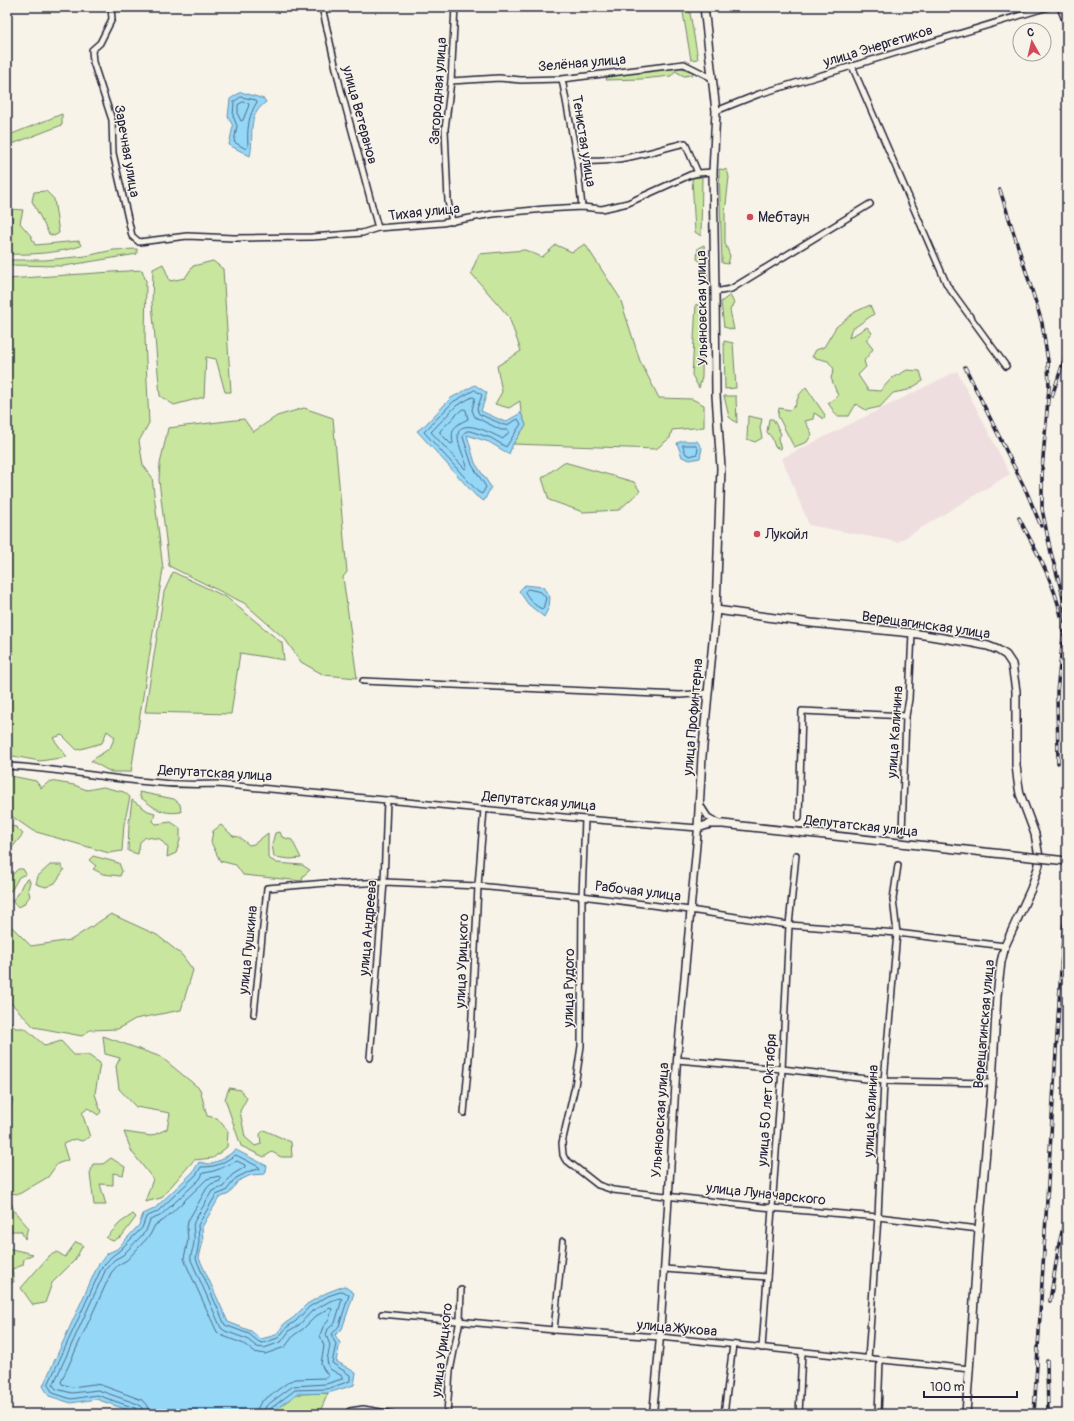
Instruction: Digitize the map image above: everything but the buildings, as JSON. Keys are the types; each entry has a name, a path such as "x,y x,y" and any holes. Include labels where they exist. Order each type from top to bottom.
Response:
{"main road":[{"name":"Ульяновская улица","path":"704,7 716,111 713,172 716,395 721,468 716,610"},
{"name":"Верещагинская улица","path":"716,610 811,623 912,634 988,646 1006,655 1012,664 1016,691 1016,765 1018,782 1020,794 1035,834 1039,865 1036,877 1005,946 1001,962 997,996 992,1083 979,1229 966,1414"},
{"name":"улица Профинтерна","path":"698,828 698,802 716,610"},
{"name":"Депутатская улица","path":"698,828 710,824 723,824 1067,861"}],"street":[{"name":"Заречная улица","path":"111,7 112,19 100,43 92,50 93,62 112,120 113,153 132,236"},
{"name":"улица Ветеранов","path":"322,7 340,86 378,228"},
{"name":"Загородная улица","path":"452,222 448,201 445,128 451,81 455,7"},
{"name":"улица Энергетиков","path":"716,111 759,94 1048,7"},
{"path":"1060,7 1067,25"},
{"name":"Зелёная улица","path":"451,81 499,78 521,80 562,78 684,64 712,78"},
{"path":"852,66 947,285 1006,366"},
{"name":"Тенистая улица","path":"562,78 577,160 582,207"},
{"path":"577,160 590,162 625,157 685,143 698,173"},
{"name":"Тихая улица","path":"132,236 139,242 187,236 234,238 312,237 362,233 378,228 452,222 494,214 545,209 582,207 602,210 628,203 690,175 713,172"},
{"path":"715,292 731,289 870,204"},
{"name":"улица Калинина","path":"902,833 906,716 910,699 912,634"},
{"path":"363,681 680,695 708,693"},
{"path":"799,818 802,711 906,716"},
{"name":"Депутатская улица","path":"7,766 45,768 138,781 193,785 217,784 585,819 698,828"},
{"name":"улица Андреева","path":"370,1058 384,882 387,800"},
{"path":"698,802 708,817 723,824"},
{"name":"улица Урицкого","path":"464,1113 471,1036 478,886 484,809"},
{"name":"улица Рудого","path":"563,1155 562,1143 575,1086 581,1046 582,896 585,819"},
{"name":"Ульяновская улица","path":"653,1414 665,1269 677,1060 698,828"},
{"name":"улица 50 лет Октября","path":"762,1348 782,1069 789,925 796,855"},
{"name":"улица Калинина","path":"868,1359 878,1217 884,1081 897,933 893,899 898,865"},
{"name":"Рабочая улица","path":"267,888 326,883 346,884 384,882 478,886 582,896 789,925 897,933 1005,946"},
{"name":"улица Пушкина","path":"254,1014 267,888"},
{"path":"677,1060 782,1069 884,1081 992,1083"},
{"name":"улица Луначарского","path":"563,1155 565,1159 591,1180 605,1188 772,1208 878,1217 979,1229"},
{"path":"554,1330 563,1241"},
{"path":"665,1269 767,1277"},
{"name":"улица Урицкого","path":"447,1414 450,1371 460,1320 461,1290"},
{"name":"улица Жукова","path":"382,1314 460,1320 554,1330 660,1337 970,1369"},
{"path":"724,1414 733,1345"},
{"path":"799,1414 802,1352"},
{"path":"878,1414 880,1360"},
{"path":"349,1412 363,1409 393,1414"}],"shaded area":[{"path":"957,371 1010,474 898,542 809,525 782,458"}],"green space":[{"path":"682,7 689,7 698,59 691,60"},
{"path":"679,67 693,72 692,75 684,76 675,71 671,76 642,79 606,80 608,75"},
{"path":"62,114 62,125 7,146 7,136"},
{"path":"719,169 727,170 729,177 725,213 725,243 730,256 728,264 722,263"},
{"path":"702,177 701,236 695,232 692,178"},
{"path":"46,191 54,199 59,233 54,236 49,234 32,201 34,192"},
{"path":"12,209 23,210 20,223 31,236 35,245 79,241 81,246 44,253 7,254 7,224 12,223"},
{"path":"585,244 620,298 640,361 659,398 692,399 704,405 704,427 672,430 670,438 656,449 513,444 526,425 521,413 520,401 509,408 495,404 502,392 497,366 521,351 509,317 471,273 479,254 525,250 542,257 556,245 572,252"},
{"path":"704,245 708,282 702,281 701,262 697,259 698,248"},
{"path":"137,249 137,254 64,266 7,265 7,260 45,260 86,256 113,250"},
{"path":"213,261 223,269 231,392 225,392 216,359 206,357 204,397 174,405 160,396 152,303 153,269 163,264 170,281 185,278 193,266"},
{"path":"142,270 146,281 145,339 149,423 139,441 143,465 152,477 163,569 131,772 111,772 91,761 110,748 115,737 107,731 102,743 77,750 62,735 53,738 67,757 40,761 7,755 7,279"},
{"path":"730,295 734,303 730,310 734,330 724,327 721,302"},
{"path":"696,304 703,309 702,377 699,388 692,375"},
{"path":"870,305 874,314 851,330 849,338 867,327 872,333 866,340 873,349 864,361 866,367 858,375 868,390 880,391 892,378 907,370 920,371 923,381 908,390 893,393 880,407 866,410 856,404 849,416 837,416 828,403 838,396 831,378 834,369 828,361 812,357 816,350 824,347 836,327 855,312"},
{"path":"724,341 733,343 736,388 725,389"},
{"path":"806,387 825,415 824,419 814,413 813,419 805,421 812,434 807,442 794,447 778,416 779,408 790,410 795,406 799,395"},
{"path":"724,396 736,396 737,423 729,417"},
{"path":"304,408 333,418 347,572 343,577 357,678 324,675 301,662 285,639 244,603 169,566 159,480 160,464 168,428 244,419 253,432 277,416"},
{"path":"748,416 762,419 760,428 762,438 755,442 747,439"},
{"path":"769,419 773,419 781,434 778,439 781,449 775,447 772,438 767,432"},
{"path":"564,462 634,482 640,491 619,510 583,512 549,500 542,478"},
{"path":"173,572 226,597 282,643 284,660 240,653 231,714 145,712 164,592"},
{"path":"11,776 36,781 41,788 50,781 74,785 87,790 103,787 124,792 130,797 124,824 122,851 109,853 33,831 7,813 7,778"},
{"path":"139,792 174,799 180,804 181,812 174,813 159,810 140,797"},
{"path":"132,800 148,811 155,813 153,821 156,824 171,822 180,828 180,840 176,853 167,857 168,848 160,839 146,837 140,842 138,854 128,851"},
{"path":"7,825 16,827 23,834 7,854"},
{"path":"221,825 233,836 239,837 249,845 254,844 268,833 268,858 277,863 302,865 310,870 303,876 302,881 243,875 236,865 220,861 211,842 213,831"},
{"path":"280,832 282,837 292,840 301,858 290,859 274,857 272,844 275,833"},
{"path":"93,856 119,863 122,871 120,876 103,874 93,869 96,866 89,860"},
{"path":"50,865 61,865 64,870 55,883 46,887 36,884 38,876"},
{"path":"18,869 23,869 26,874 19,877 11,891 7,890 10,877"},
{"path":"28,878 30,882 28,889 30,896 23,905 17,907 12,901 18,894 23,883"},
{"path":"111,914 157,935 182,955 193,970 181,1010 135,1019 118,1029 90,1030 82,1036 34,1027 11,1003 7,1003 7,922 31,946 71,940"},
{"path":"9,1019 15,1028 25,1028 45,1046 61,1041 74,1055 88,1055 100,1063 95,1094 101,1112 98,1115 88,1108 82,1113 90,1137 82,1141 75,1139 63,1144 68,1160 57,1164 48,1177 19,1194 8,1193 14,1211 28,1227 25,1239 21,1231 7,1231 7,1127 13,1098 7,1084 7,1020"},
{"path":"103,1036 161,1057 200,1089 207,1116 217,1118 228,1131 227,1147 213,1158 194,1160 161,1198 145,1202 153,1179 132,1152 124,1132 151,1136 167,1129 170,1113 136,1107 119,1089 116,1066 120,1058 105,1054"},
{"path":"229,1088 241,1090 247,1098 240,1111 245,1137 255,1146 261,1144 260,1134 264,1130 291,1142 292,1157 281,1157 272,1152 264,1157 241,1146 225,1099"},
{"path":"111,1158 125,1167 123,1175 113,1173 113,1185 100,1184 106,1205 94,1205 90,1174 93,1164 103,1164"},
{"path":"133,1214 136,1217 122,1236 113,1241 106,1238 120,1223"},
{"path":"76,1242 83,1245 75,1260 52,1283 45,1303 33,1305 21,1288 49,1256 57,1252 65,1257"},
{"path":"7,1248 33,1254 24,1259 23,1265 12,1269 14,1282 7,1283"},
{"path":"328,1393 319,1414 269,1414 297,1394"}],"water":[{"path":"241,92 264,99 266,102 255,114 252,127 250,156 229,145 233,126 228,117 230,99"},
{"path":"475,385 487,393 481,411 505,422 521,413 526,425 513,444 509,454 489,442 467,435 475,463 491,487 484,501 476,496 417,431 425,425 451,398"},
{"path":"682,441 697,441 702,448 700,458 690,460 682,457 677,443"},
{"path":"525,585 543,587 550,597 549,607 544,617 528,604 519,591"},
{"path":"236,1150 267,1166 265,1174 251,1175 238,1181 229,1194 219,1198 202,1227 203,1241 199,1258 228,1322 251,1331 261,1339 276,1335 284,1324 293,1318 307,1304 326,1293 344,1286 354,1293 342,1329 335,1335 340,1343 336,1361 356,1373 354,1385 328,1393 297,1394 269,1414 139,1414 96,1399 71,1403 49,1396 43,1386 98,1265 108,1253 117,1249 139,1225 143,1214 154,1209 193,1172 199,1162 209,1164 221,1160"}],"railway":[{"path":"1000,190 1042,323 1048,361 1049,387 1042,470 1042,509 1051,553 1064,600 1065,618 1057,692 1058,763"},
{"path":"1052,396 1067,351"},
{"path":"965,367 1027,493 1041,526"},
{"path":"1019,518 1049,578 1061,616"},
{"path":"1034,1414 1067,871"},
{"path":"1050,1301 1059,1244 1067,1212"},
{"path":"1047,1361 1048,1414"}],"place":[{"name":"Мебтаун","path":"750,217"},
{"name":"Лукойл","path":"757,534"}]}
